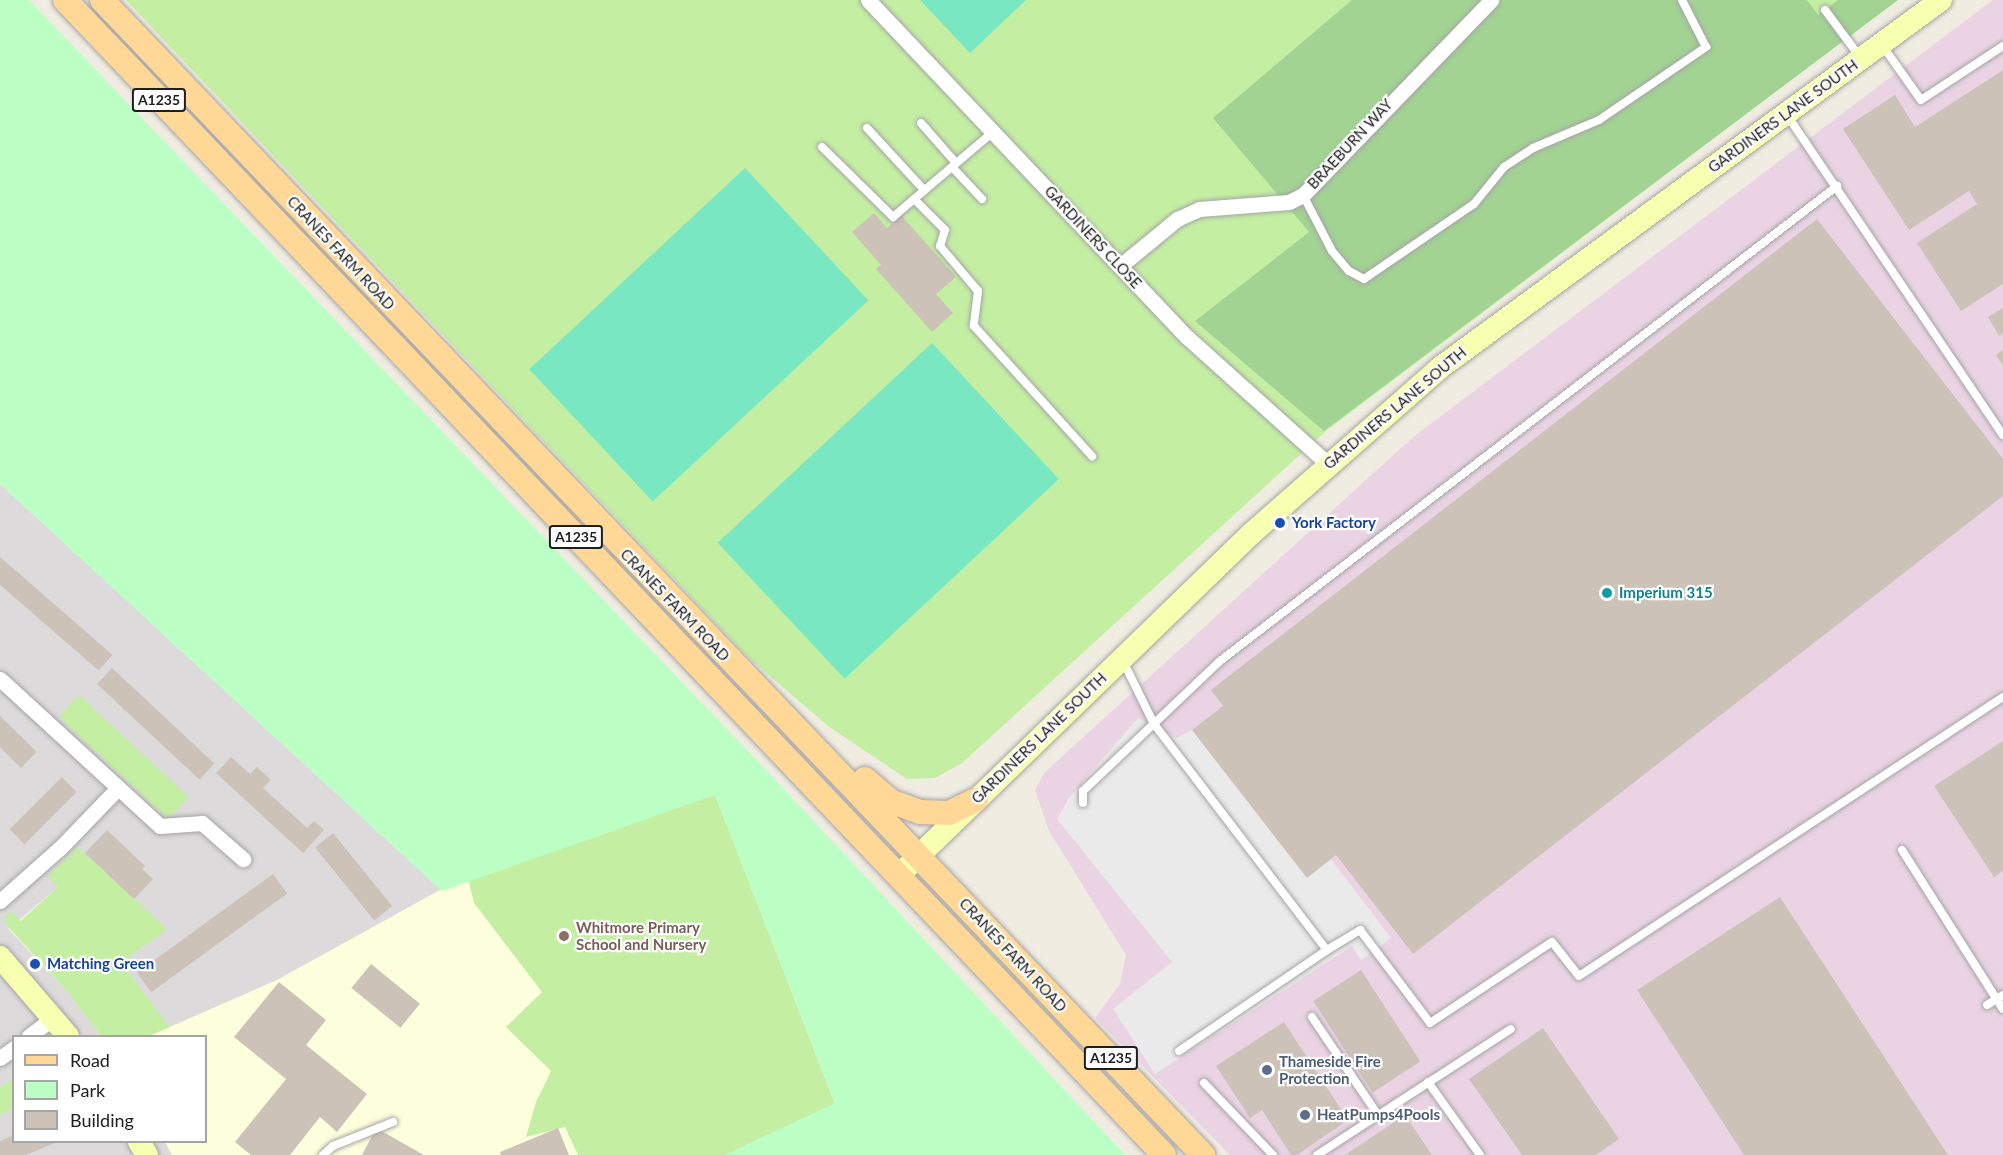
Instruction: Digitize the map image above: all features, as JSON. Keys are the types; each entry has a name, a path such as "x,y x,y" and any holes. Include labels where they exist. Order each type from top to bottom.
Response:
{"main road":[{"name":"CRANES FARM ROAD","path":"65,0 1000,980 1164,1155"},
{"name":"CRANES FARM ROAD","path":"102,0 761,695 919,855 1203,1155"},
{"name":"A1235","path":"761,695 898,805 934,814 949,813 976,800"}],"street":[{"name":"GARDINERS CLOSE","path":"868,0 1187,337 1328,464"},
{"name":"BRAEBURN WAY","path":"1120,266 1177,219 1199,209 1289,202 1304,195 1491,0"},
{"name":"GARDINERS LANE SOUTH","path":"899,875 1121,657 1328,464 1441,367 1941,0"},
{"path":"0,679 117,789 160,826 202,824 243,859"},
{"path":"0,901 60,848 117,789"},
{"path":"0,957 67,1035"},
{"path":"29,1035 53,1018"}],"lane":[{"path":"1304,195 1332,251 1349,271 1364,279 1474,204 1504,167 1533,147 1599,120 1706,47 1682,0"},
{"path":"1825,10 1861,59"},
{"path":"1881,44 1921,100 2003,46"},
{"path":"1786,114 1837,186 2003,435"},
{"path":"921,123 981,199"},
{"path":"867,128 924,190"},
{"path":"822,147 893,217 993,132"},
{"path":"1083,803 1083,791 1220,661 1837,186"},
{"path":"914,199 945,230 940,246 978,291 974,326 1092,456"},
{"path":"1121,657 1154,724 1327,950"},
{"path":"1179,1051 1360,930 1430,1023 1552,942 1579,976 2003,697"},
{"path":"1902,850 2001,996 2003,1010"},
{"path":"1987,1005 2001,996"},
{"path":"1312,1017 1378,1115"},
{"path":"1317,1155 1510,1029"},
{"path":"1428,1082 1480,1155"},
{"path":"1204,1083 1273,1155"},
{"path":"323,1155 333,1146 393,1122"}],"shaded area":[{"path":"1993,0 2003,0 2003,1155 1230,1155 1095,1018 1120,984 1126,955 1049,831 1035,790 1044,773 1412,438"},
{"path":"0,484 442,891 277,980 207,1035 151,1035 169,1027 121,963 166,929 48,875 58,887 8,929 66,990 100,1035 12,1035 12,1079 0,1087"},
{"path":"1138,718 1177,738 1192,730 1307,877 1331,859 1391,938 1361,960 1352,946 1155,1074 1113,1009 1172,962 1057,819 1069,798"},
{"path":"467,875 725,1155 172,1155 166,1143 207,1143 207,1035 151,1035 277,980"},
{"path":"12,1109 12,1143 168,1143 174,1155 0,1155 0,1115"}],"green space":[{"path":"0,0 29,0 767,771 1125,1155 725,1155 835,1103 715,795 442,891 0,484"},
{"path":"126,0 1897,0 1326,431 962,763 935,778 907,779 828,726 749,658"},
{"path":"920,0 1026,0 970,53"},
{"path":"1352,0 1807,0 1818,15 1838,0 1898,0 1324,431 1195,321 1309,232 1213,118"},
{"path":"745,168 868,300 653,502 529,369"},
{"path":"932,343 1059,479 845,679 718,543"},
{"path":"79,695 189,797 168,819 59,717"},
{"path":"715,795 835,1104 725,1155 578,1155 565,1127 526,1137 536,1102 551,1071 506,1027 542,992 474,903 467,875"},
{"path":"78,847 167,929 121,963 170,1027 151,1035 100,1035 66,990 4,922 10,910 21,921 58,887 48,876"},
{"path":"12,1079 12,1109 0,1115 0,1087"}],"building":[{"path":"2003,70 2003,284 1961,311 1917,243 1977,204 1969,191 1909,230 1843,129 1895,95 1915,127"},
{"path":"874,213 887,228 901,215 956,277 936,294 953,313 932,332 876,269 881,265 852,232"},
{"name":"Imperium 315","path":"1817,219 2003,459 2003,496 1413,954 1336,855 1307,878 1192,730 1223,706 1211,690"},
{"path":"2003,308 2003,333 1999,336 1988,317"},
{"path":"2003,350 2003,366 1996,355"},
{"path":"0,557 112,655 99,671 0,585"},
{"path":"112,668 214,763 199,780 97,684"},
{"path":"0,716 37,752 21,768 0,747"},
{"path":"2003,741 2003,871 1994,877 1934,786"},
{"path":"231,757 250,774 257,767 271,780 263,788 307,828 314,821 324,830 303,853 216,773"},
{"path":"62,777 77,792 25,844 10,829"},
{"path":"107,830 145,866 142,869 153,879 134,899 85,853"},
{"path":"333,833 392,906 374,921 315,847"},
{"path":"273,874 287,893 151,992 137,973"},
{"path":"1780,897 1948,1155 1744,1155 1637,990"},
{"path":"371,964 420,1004 400,1028 351,988"},
{"path":"1361,970 1420,1061 1373,1092 1313,1001"},
{"path":"279,982 326,1020 306,1045 367,1094 337,1132 320,1117 290,1155 251,1155 235,1142 286,1079 234,1037"},
{"path":"1284,1022 1348,1120 1297,1155 1291,1155 1262,1110 1250,1118 1216,1066"},
{"path":"1543,1028 1619,1139 1596,1155 1522,1155 1469,1079"},
{"path":"1405,1115 1432,1155 1345,1155"},
{"path":"376,1128 424,1155 362,1155"},
{"path":"558,1128 569,1155 501,1155 500,1152"},
{"path":"12,1136 12,1143 55,1143 26,1155 0,1155 0,1141"}],"place":[{"name":"York Factory","path":"1280,523"},
{"name":"Imperium 315","path":"1607,593"},
{"name":"Whitmore Primary School and Nursery","path":"564,936"},
{"name":"Matching Green","path":"35,964"},
{"name":"Thameside Fire Protection","path":"1267,1070"},
{"name":"HeatPumps4Pools","path":"1305,1115"}]}
